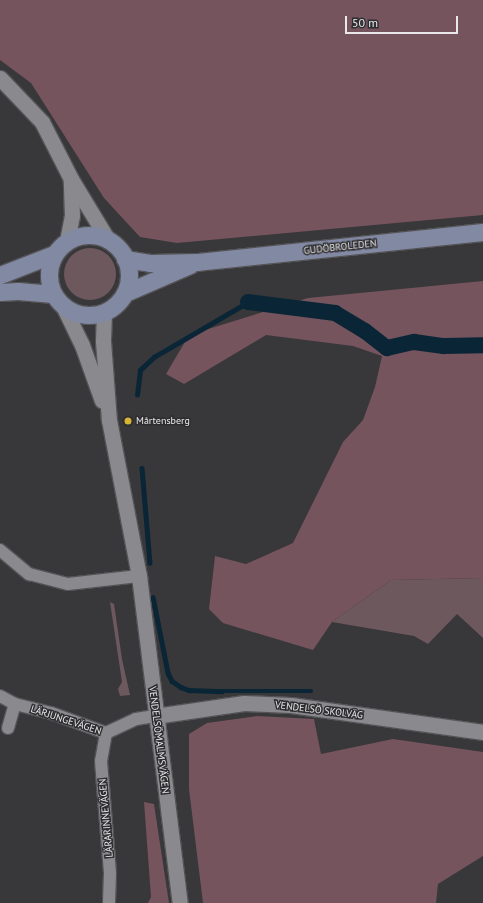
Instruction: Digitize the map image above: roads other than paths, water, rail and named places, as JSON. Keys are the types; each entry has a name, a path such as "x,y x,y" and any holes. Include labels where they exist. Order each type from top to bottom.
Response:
{"main road":[{"name":"GUDÖBROLEDEN","path":"125,258 150,263 197,262 483,232"},
{"path":"0,275 54,254 67,241 75,237 95,235 108,240 122,252 130,269 125,293 116,305 104,312 93,315 78,314 64,308 53,294 48,280 49,268 54,254"},
{"name":"GUDÖBROLEDEN","path":"125,293 197,262"},
{"path":"0,292 18,291 53,294"}],"street":[{"path":"0,78 42,122 71,179 108,240"},
{"path":"67,241 72,216 71,179"},
{"name":"VENDELSÖMALMSVÄGEN","path":"64,308 82,344 109,420"},
{"name":"VENDELSÖMALMSVÄGEN","path":"104,312 103,341 109,420 139,576 180,903"},
{"path":"0,550 29,574 68,584 139,576"},
{"name":"LÄRJUNGEVÄGEN","path":"0,696 15,704 51,713 106,733 136,720 156,716"},
{"name":"VENDELSÖ SKOLVÄG","path":"156,716 244,703 291,704 483,732"},
{"path":"8,728 15,704"},
{"name":"LÄRARINNEVÄGEN","path":"106,733 101,761 110,873 109,903"}],"waterway":[{"path":"137,395 140,370 154,357 248,302"},
{"path":"248,302 335,313 365,331 387,348 414,342 444,346 483,345"},
{"path":"142,468 150,563"},
{"path":"153,597 168,673 172,681 181,687 189,690 311,691"}],"place":[{"name":"Mårtensberg","path":"128,421"}]}
